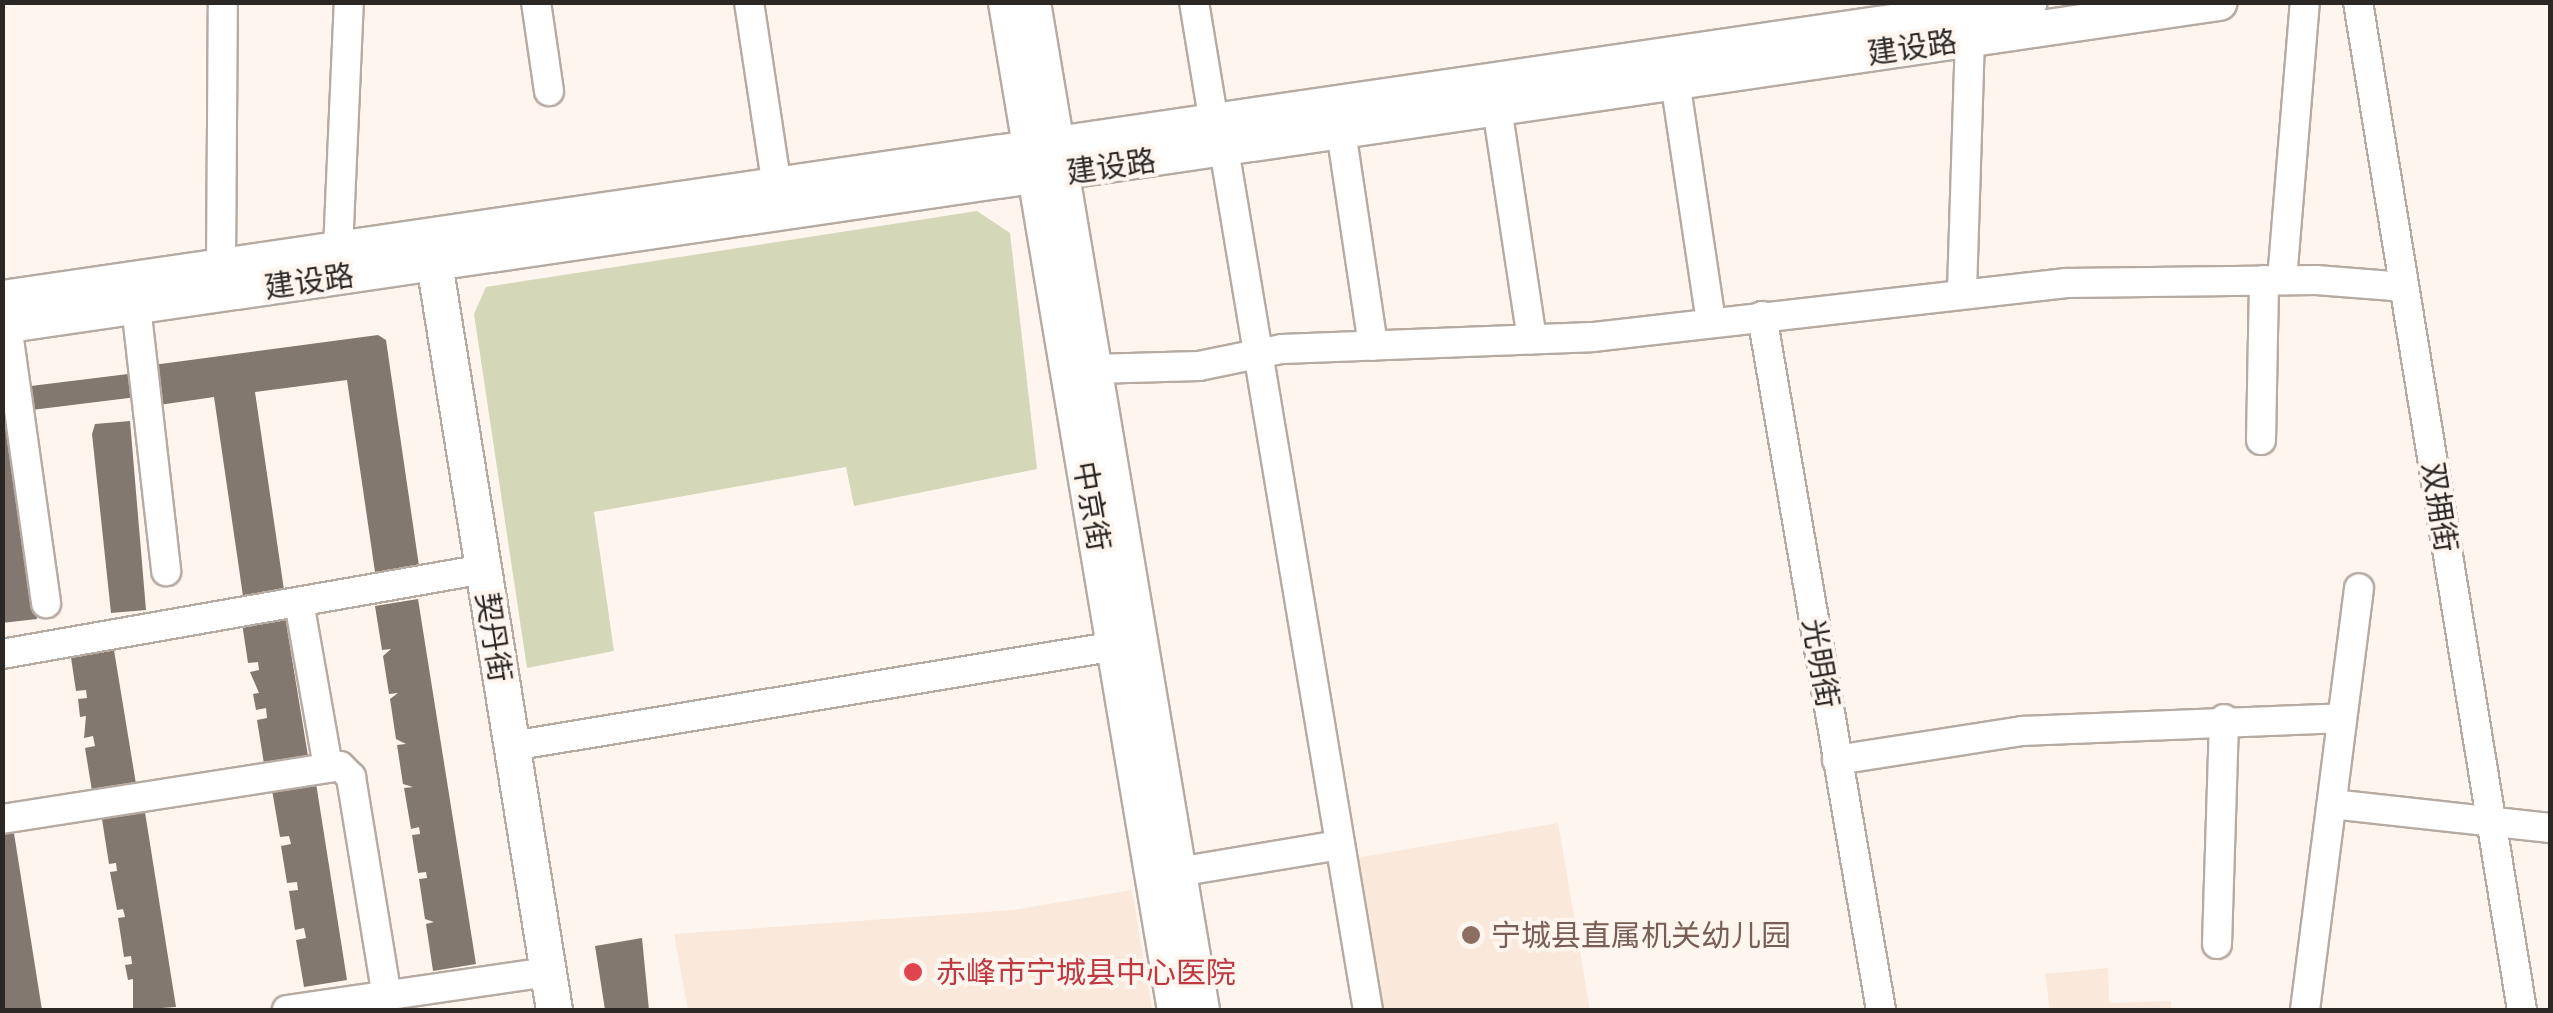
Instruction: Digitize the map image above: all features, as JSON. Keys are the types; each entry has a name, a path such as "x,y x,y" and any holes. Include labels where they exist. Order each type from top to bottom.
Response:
{"main road":[{"name":"中京街","path":"1006,2 1094,369 1201,1010"},
{"name":"中京街","path":"1032,2 1046,162 1116,646 1175,1010"},
{"name":"建设路","path":"4,316 136,306 434,264 2028,2"},
{"name":"建设路","path":"1219,136 1342,132 2219,2"},
{"name":"建设路","path":"4,316 221,267 777,187 1046,162"},
{"name":"契丹街","path":"434,264 554,1010"}],"street":[{"path":"221,267 223,2"},
{"path":"338,250 348,2"},
{"path":"536,2 549,91"},
{"path":"749,2 777,187"},
{"path":"1194,2 1368,1010"},
{"path":"2260,440 2273,280 2304,2"},
{"name":"双拥街","path":"2358,2 2522,1010"},
{"path":"1962,291 1970,38"},
{"path":"1675,81 1710,322"},
{"path":"1497,108 1532,339"},
{"path":"1342,132 1373,346"},
{"path":"1094,369 1199,366 1254,355 1532,339 1962,291 2273,280 2404,287"},
{"path":"136,306 166,571"},
{"path":"4,316 46,603"},
{"name":"光明街","path":"1762,316 1880,1010"},
{"path":"2,654 484,569"},
{"path":"2305,1010 2359,588"},
{"path":"299,602 328,766"},
{"path":"512,746 1116,646"},
{"path":"1837,760 2022,731 2224,719 2342,718"},
{"path":"2216,944 2224,719"},
{"path":"2,819 340,766 351,778 402,1000"},
{"path":"2332,804 2493,828 2550,842"},
{"path":"2493,828 2550,828 2550,817"},
{"path":"1178,872 1340,846"},
{"path":"287,1010 402,1000 548,972"}],"shaded area":[{"name":"宁城县直属机关幼儿园","path":"1558,823 1590,1010 1377,1010 1351,859"},
{"name":"赤峰市宁城县中心医院","path":"1132,890 1152,1010 688,1010 674,934 1014,910"},
{"path":"2108,968 2109,1003 2171,1001 2171,1010 2050,1010 2045,974"}],"green space":[{"path":"977,211 1010,233 1037,469 854,506 846,467 594,512 614,651 527,668 474,314 486,287"}],"building":[{"path":"378,335 386,340 419,566 375,572 347,380 255,392 284,590 243,596 214,397 159,405 153,365"},
{"path":"136,373 139,397 34,410 31,386"},
{"path":"11,392 37,619 2,623 2,393"},
{"path":"130,421 146,610 111,613 92,434 95,424"},
{"path":"418,599 476,964 433,971 426,924 434,922 425,919 419,879 427,878 426,872 418,873 412,835 420,834 419,827 411,829 404,788 413,787 403,784 397,745 406,744 396,739 390,699 398,693 389,694 383,656 391,649 382,650 375,606"},
{"path":"285,616 308,756 264,764 257,720 267,718 266,708 256,710 253,694 259,693 250,672 259,670 258,662 248,663 242,623"},
{"path":"113,644 136,784 92,791 85,748 95,746 93,736 84,738 86,716 80,717 78,699 87,698 86,690 76,691 70,651"},
{"path":"316,783 347,980 304,987 296,940 306,938 304,928 295,930 289,891 298,890 297,882 287,883 281,846 291,844 289,836 280,837 272,790"},
{"path":"144,806 176,1007 133,1010 133,979 128,980 125,965 132,964 131,956 124,957 118,918 125,917 123,909 117,910 110,872 117,871 116,863 109,864 101,813"},
{"path":"13,827 42,1010 2,1010 2,829"},
{"path":"642,938 649,1010 605,1010 595,946"}],"place":[{"name":"宁城县直属机关幼儿园","path":"1471,935"},
{"name":"赤峰市宁城县中心医院","path":"913,972"}]}
